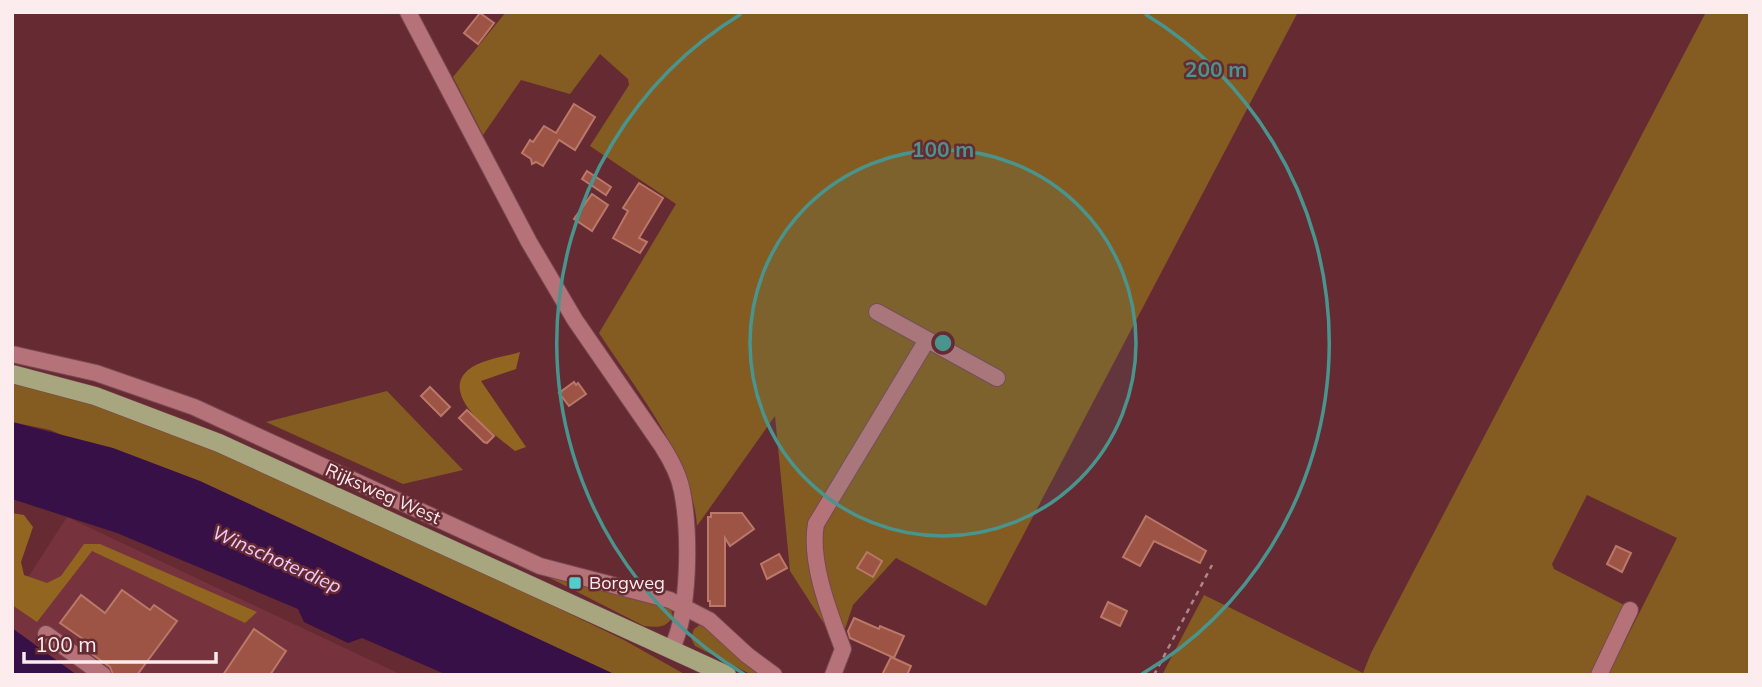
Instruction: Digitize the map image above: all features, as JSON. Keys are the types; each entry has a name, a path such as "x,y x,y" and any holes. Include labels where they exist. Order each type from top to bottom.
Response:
{"main road":[{"name":"Rijksweg West","path":"12,374 95,396 219,443 727,675"}],"street":[{"path":"408,12 529,242 575,320 674,467 684,504 686,562 684,607 679,634 672,648"},
{"path":"877,312 997,378"},
{"path":"834,675 844,649 826,604 813,538 816,524 927,340"},
{"name":"Rijksweg West","path":"12,354 96,373 194,407 540,566 650,593 684,607 717,626 747,655 774,675"},
{"path":"1599,675 1630,610"},
{"path":"46,634 103,675"}],"path":[{"path":"1154,675 1212,565"}],"shaded area":[{"path":"506,12 1298,12 986,606 896,558 853,605 839,647 790,571 775,416 697,526 693,500 674,450 599,333 676,204 590,146 629,85 628,79 600,54 570,94 521,80 483,135 453,77"},
{"path":"1706,12 1750,12 1750,675 1608,675 1677,538 1587,495 1552,564 1554,569 1626,606 1593,675 1162,675 1204,595 1363,673 1371,653"},
{"path":"520,352 516,369 481,381 526,447 515,451 484,426 465,403 460,392 461,380 468,370 479,363"},
{"path":"12,382 69,396 167,429 533,596 624,640 686,675 616,675 510,626 50,430 12,422"},
{"path":"387,391 463,470 403,484 266,422"},
{"path":"12,513 24,515 33,527 21,562 24,575 47,583 61,576 84,544 100,544 257,612 245,623 92,551 37,622 12,605"},
{"path":"67,517 402,675 12,675 12,602"},
{"path":"548,577 670,607 673,616 664,625 644,626"},
{"path":"701,624 766,675 752,675 695,646 691,638 694,629"}],"water":[{"name":"Winschoterdiep","path":"12,422 113,448 200,481 616,675 447,675 362,638 348,643 304,622 298,609 117,533 12,499"},
{"path":"12,628 77,675 12,675"}],"building":[{"path":"480,13 494,23 478,44 464,33"},
{"path":"574,104 595,117 575,150 559,140 543,166 536,162 532,164 531,159 522,153 530,140 533,142 544,126 556,133"},
{"path":"587,171 611,187 606,195 582,179"},
{"path":"639,183 663,198 639,238 647,242 640,253 613,238 628,211 623,208"},
{"path":"592,194 608,205 592,231 574,219"},
{"path":"574,382 576,385 578,383 586,394 569,406 559,393"},
{"path":"430,387 450,407 441,416 421,396"},
{"path":"467,410 494,436 487,443 459,418"},
{"path":"711,513 742,513 754,529 730,546 725,538 725,606 710,606 708,601 708,517 711,517"},
{"path":"1146,516 1206,551 1200,563 1154,541 1140,566 1123,557"},
{"path":"1616,546 1631,553 1622,572 1607,564"},
{"path":"867,552 882,561 873,577 857,568"},
{"path":"779,554 787,568 767,579 761,564"},
{"path":"122,590 150,610 154,605 177,621 137,675 113,675 110,667 89,652 93,646 60,623 81,595 105,613"},
{"path":"1108,602 1127,611 1120,626 1101,617"},
{"path":"854,618 904,636 894,658 850,638 848,631"},
{"path":"254,629 286,651 270,675 223,675"},
{"path":"891,657 911,666 907,675 882,675"}],"place":[{"name":"Borgweg","path":"575,583"}]}
